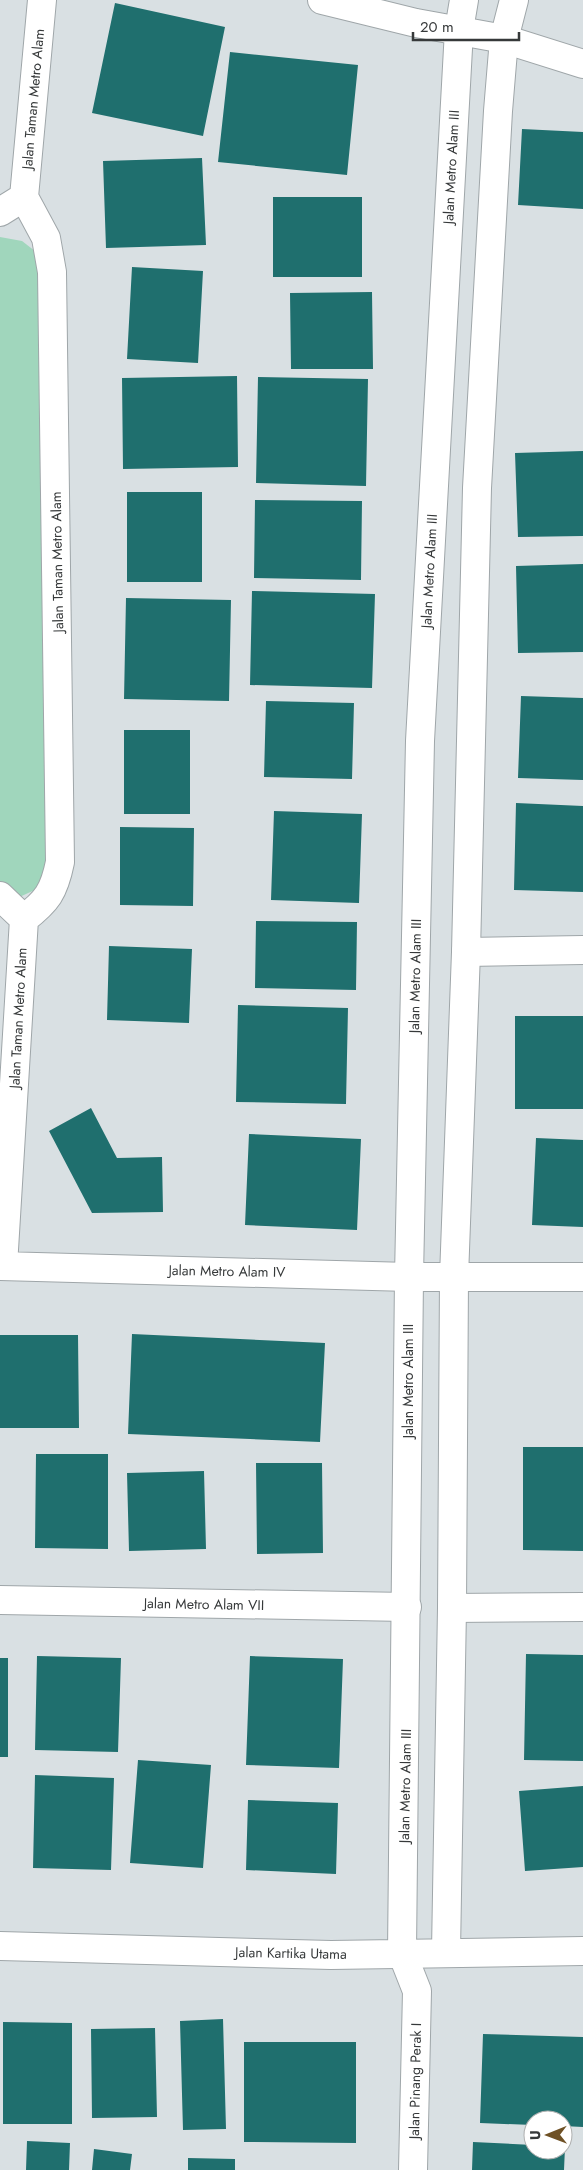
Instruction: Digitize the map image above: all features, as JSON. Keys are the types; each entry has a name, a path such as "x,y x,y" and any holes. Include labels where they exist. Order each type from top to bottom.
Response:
{"street":[{"name":"Jalan Taman Metro Alam","path":"2,1266 24,919 44,903 56,885 60,862 52,272 46,238 24,197 42,0"},
{"path":"322,0 416,23 504,39 583,64"},
{"name":"Jalan Metro Alam III","path":"402,1953 409,1276 420,741 459,30 464,0"},
{"path":"417,1991 446,1951 452,1608 454,1277 466,952 477,488 498,110 504,39 514,0"},
{"path":"0,212 24,197"},
{"path":"0,896 24,919"},
{"path":"466,952 583,950"},
{"name":"Jalan Metro Alam IV","path":"2,1266 454,1277 583,1277"},
{"name":"Jalan Metro Alam VII","path":"0,1600 407,1607"},
{"path":"452,1608 583,1607"},
{"name":"Jalan Kartika Utama","path":"0,1946 331,1955 446,1951 583,1951"},
{"name":"Jalan Pinang Perak I","path":"402,1953 417,1991 413,2170"}],"green space":[{"path":"0,237 22,241 40,255 51,854 37,889 15,899 0,886"}],"building":[{"path":"115,3 225,27 203,136 92,113"},
{"path":"230,52 358,65 347,175 218,162"},
{"path":"522,129 583,132 583,209 518,205"},
{"path":"202,158 206,245 106,248 103,161"},
{"path":"273,197 362,197 362,277 273,277"},
{"path":"132,267 203,271 198,363 127,359"},
{"path":"372,292 373,369 291,369 290,293"},
{"path":"237,376 238,467 123,469 122,378"},
{"path":"258,377 368,379 366,486 256,483"},
{"path":"583,451 583,536 518,537 515,453"},
{"path":"127,492 202,492 202,582 127,582"},
{"path":"255,500 362,501 361,580 254,578"},
{"path":"583,564 583,652 518,653 516,566"},
{"path":"252,591 375,594 372,688 250,685"},
{"path":"126,598 231,600 229,701 124,699"},
{"path":"521,696 583,698 583,780 518,778"},
{"path":"266,701 354,703 352,779 264,777"},
{"path":"124,730 190,730 190,814 124,814"},
{"path":"516,803 583,806 583,892 514,890"},
{"path":"274,811 362,814 359,903 271,900"},
{"path":"120,827 194,828 193,906 120,905"},
{"path":"256,921 357,922 356,990 255,988"},
{"path":"109,946 192,949 189,1023 107,1020"},
{"path":"238,1005 348,1008 346,1104 236,1102"},
{"path":"515,1016 583,1016 583,1109 515,1109"},
{"path":"91,1108 117,1158 162,1157 163,1212 92,1213 49,1131"},
{"path":"249,1134 361,1139 357,1230 245,1225"},
{"path":"536,1138 583,1140 583,1227 532,1225"},
{"path":"132,1334 325,1343 320,1442 128,1434"},
{"path":"0,1335 78,1335 79,1428 0,1428"},
{"path":"523,1447 583,1447 583,1551 523,1550"},
{"path":"36,1454 108,1454 108,1549 35,1548"},
{"path":"256,1463 322,1463 323,1553 257,1554"},
{"path":"204,1471 206,1549 129,1551 127,1473"},
{"path":"526,1654 583,1655 583,1761 524,1760"},
{"path":"37,1656 121,1658 118,1752 35,1750"},
{"path":"250,1656 343,1659 339,1768 246,1765"},
{"path":"0,1658 8,1658 8,1757 0,1757"},
{"path":"138,1760 211,1765 203,1868 130,1863"},
{"path":"35,1775 114,1778 111,1870 33,1868"},
{"path":"583,1786 583,1867 525,1871 519,1791"},
{"path":"248,1800 338,1803 336,1874 246,1870"},
{"path":"223,2019 226,2129 183,2130 180,2021"},
{"path":"3,2022 72,2023 72,2124 3,2124"},
{"path":"155,2028 157,2117 92,2118 91,2029"},
{"path":"483,2034 583,2037 583,2127 573,2126 573,2110 523,2110 523,2125 480,2123"},
{"path":"244,2042 356,2042 356,2143 244,2142"},
{"path":"27,2141 70,2143 69,2170 26,2170"},
{"path":"473,2142 523,2144 523,2160 564,2160 564,2170 472,2170"},
{"path":"94,2149 132,2154 130,2170 92,2170"},
{"path":"188,2158 235,2159 235,2170 188,2170"}]}
